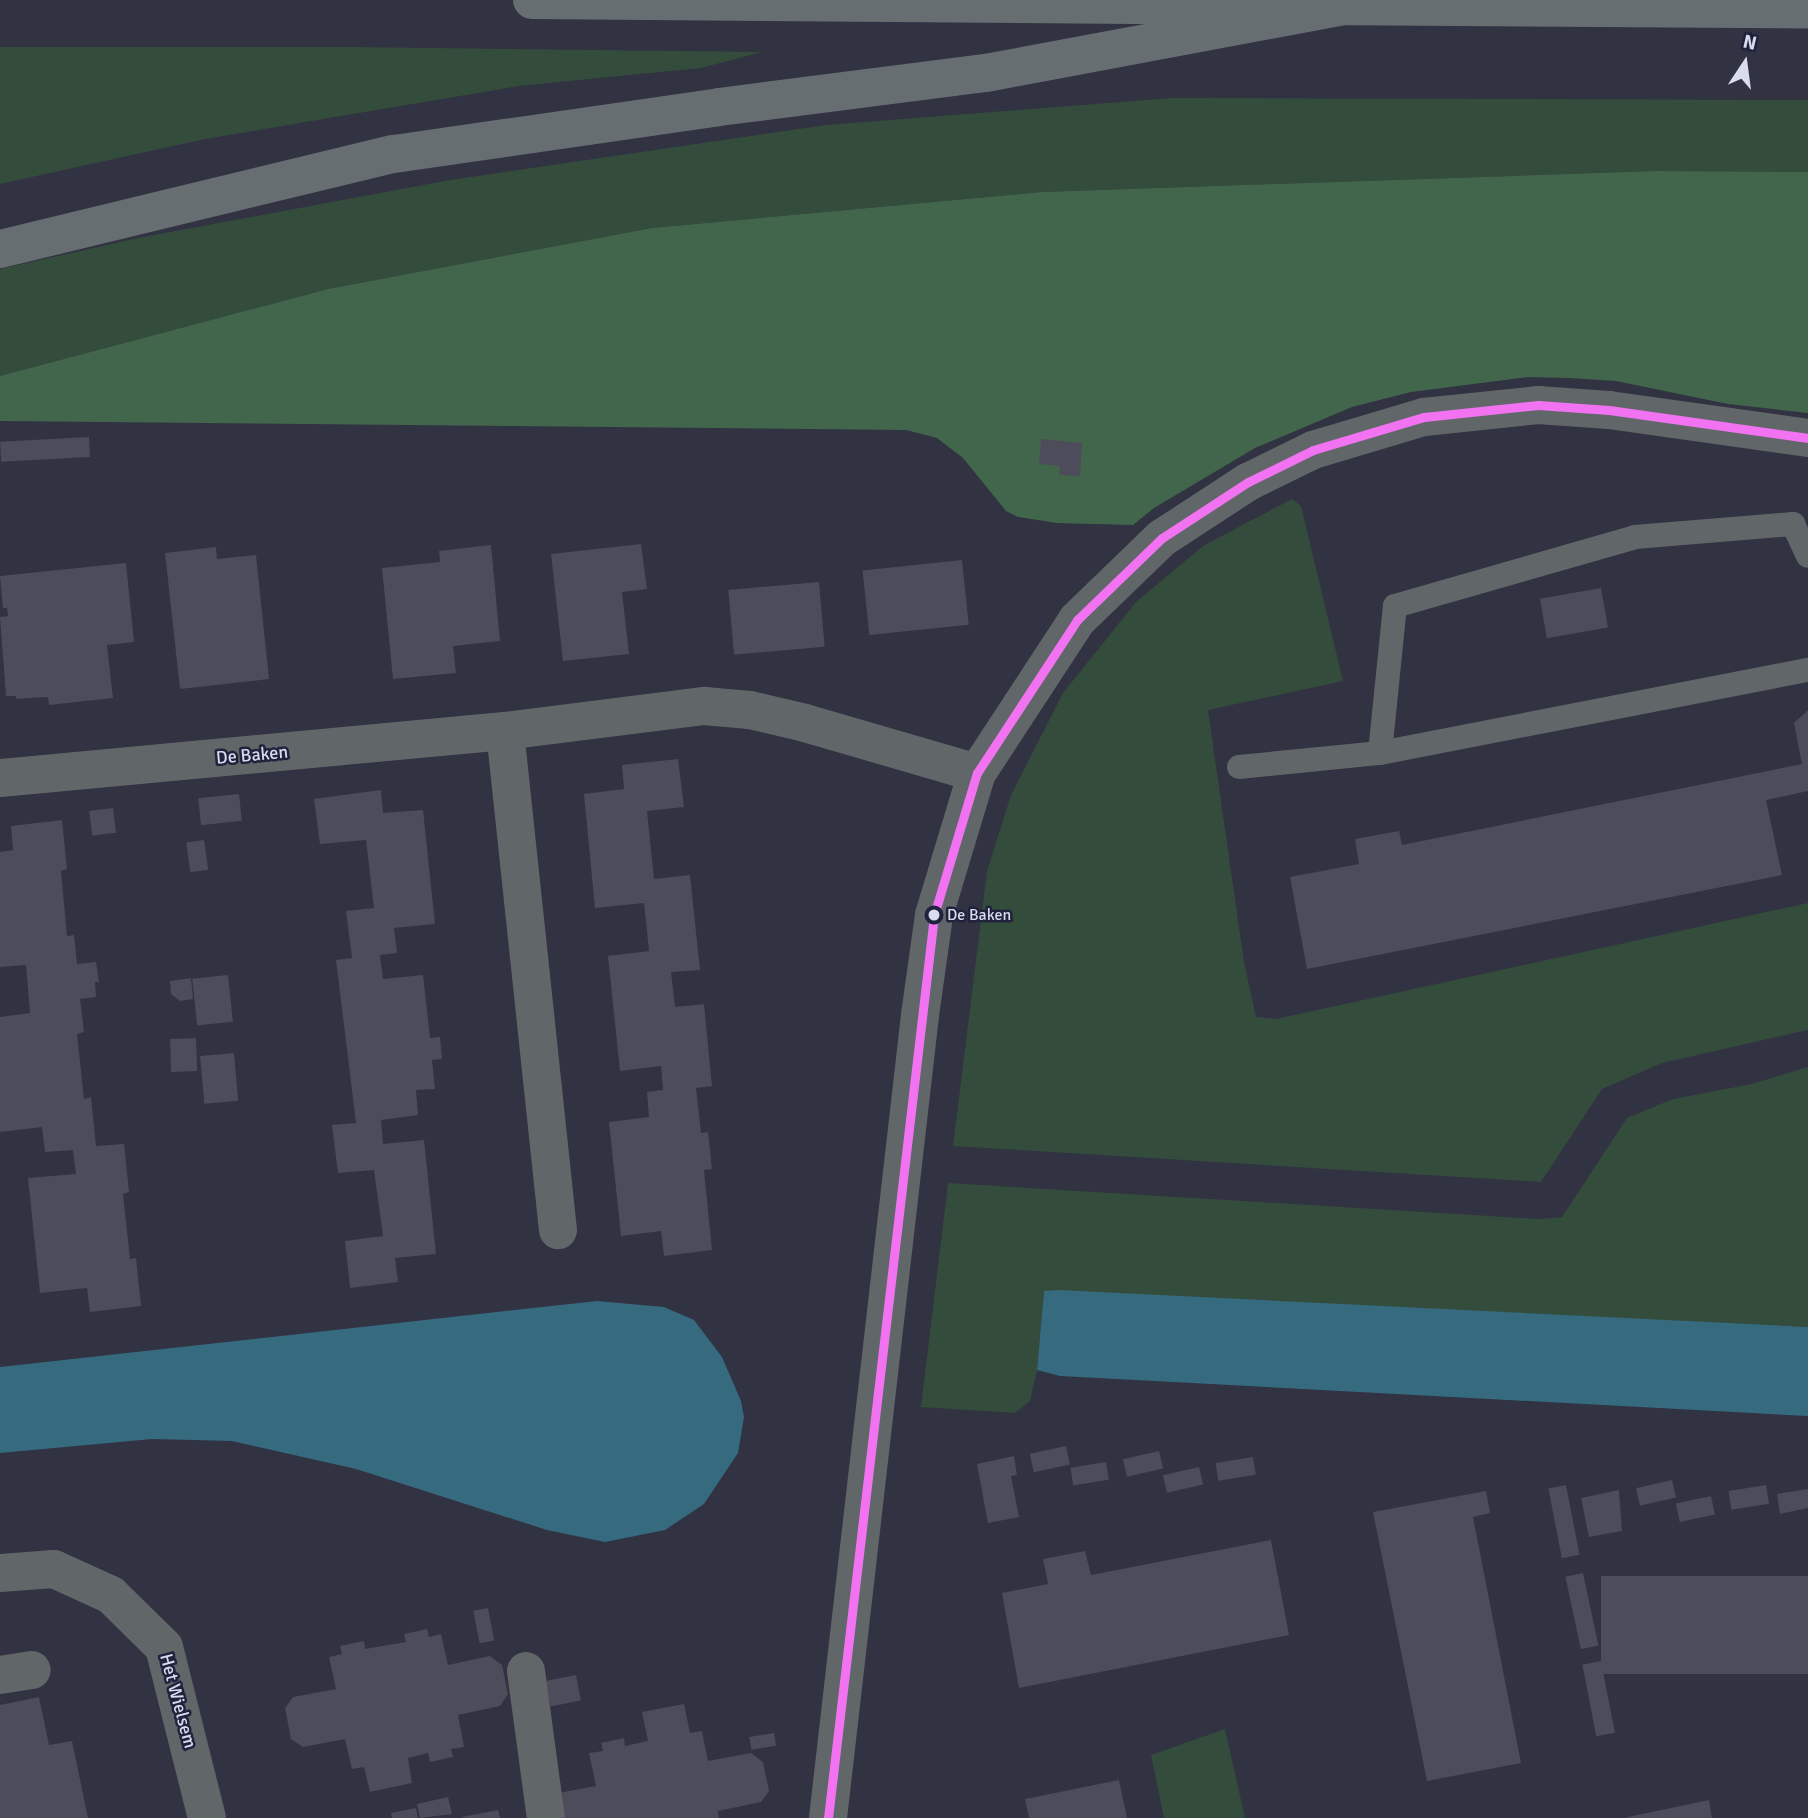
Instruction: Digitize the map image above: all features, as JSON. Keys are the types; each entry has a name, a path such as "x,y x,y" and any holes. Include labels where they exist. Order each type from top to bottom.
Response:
{"highway":[{"path":"532,0 1808,9"},
{"path":"0,249 394,154 719,107 986,73 1344,6"}],"street":[{"path":"828,1818 921,1002 940,892 977,773 1077,620 1162,538 1248,482 1313,450 1424,417 1538,405 1609,410 1808,438"},
{"name":"De Baken","path":"0,778 505,731 704,706 750,710 977,773"},
{"path":"505,731 558,1230"},
{"name":"Het Wielsem","path":"0,1573 54,1569 111,1595 164,1647 207,1818"},
{"path":"526,1671 546,1818"}],"lane":[{"path":"1380,752 1395,606 1635,537 1793,524 1808,556"},
{"path":"1239,767 1380,752 1808,670"}],"green space":[{"path":"0,47 353,47 762,52 701,68 519,86 205,139 0,184"},
{"path":"1171,98 1808,100 1808,172 1654,171 1042,192 652,228 328,289 0,376 0,269 138,238 450,180 826,125"},
{"path":"1654,171 1808,172 1808,413 1728,404 1616,381 1569,378 1528,377 1411,392 1352,407 1255,448 1154,508 1133,525 1057,523 1018,517 1006,511 963,458 937,438 906,430 0,421 0,376 328,289 652,228 1042,192"},
{"path":"1292,499 1301,506 1343,681 1208,710 1244,962 1256,1017 1276,1019 1808,903 1808,1030 1662,1063 1602,1089 1541,1182 953,1146 987,871 1011,795 1063,693 1136,602 1203,546"},
{"path":"1808,1067 1808,1327 1044,1291 1037,1370 1030,1401 1015,1413 921,1407 948,1183 1540,1219 1562,1217 1627,1118 1673,1099 1752,1084"},
{"path":"1225,1729 1245,1818 1164,1818 1151,1755"}],"water":[{"path":"1044,1291 1808,1327 1808,1416 1060,1376 1037,1370"},
{"path":"597,1301 664,1307 694,1320 722,1357 741,1401 744,1417 738,1453 704,1504 665,1530 605,1542 547,1530 356,1469 232,1441 152,1439 0,1453 0,1367"}],"building":[{"path":"89,437 90,457 1,462 0,442"},
{"path":"1041,439 1082,443 1080,476 1059,475 1060,466 1039,464"},
{"path":"641,544 647,589 622,592 629,654 563,661 551,554"},
{"path":"491,545 500,641 453,646 456,673 393,679 382,568 440,562 439,551"},
{"path":"216,547 217,559 256,555 269,679 180,689 165,553"},
{"path":"962,560 969,625 869,635 863,570"},
{"path":"126,563 134,642 107,645 113,698 49,705 48,697 16,699 16,696 6,696 0,617 8,616 7,608 3,608 0,576"},
{"path":"819,582 825,647 734,655 728,590"},
{"path":"1601,588 1608,627 1547,638 1540,599"},
{"path":"1808,710 1808,791 1766,800 1782,875 1307,969 1290,877 1359,864 1355,839 1399,831 1402,845 1802,764 1794,723"},
{"path":"678,759 684,807 647,811 654,879 690,875 700,970 671,972 675,1007 704,1004 712,1086 696,1088 701,1133 708,1132 712,1169 704,1170 712,1250 664,1256 661,1231 621,1236 609,1122 649,1117 647,1092 663,1090 661,1066 620,1071 608,956 649,951 644,903 595,908 584,794 624,789 622,765"},
{"path":"381,790 383,813 423,810 435,924 394,928 397,953 380,955 383,979 423,975 430,1038 440,1037 442,1059 432,1060 435,1089 416,1090 418,1115 381,1120 383,1144 424,1140 436,1254 395,1258 398,1282 350,1288 345,1241 383,1236 374,1170 338,1173 332,1125 356,1123 336,960 352,958 346,911 374,908 366,840 320,844 314,799"},
{"path":"239,794 242,821 201,825 198,798"},
{"path":"113,808 116,833 92,836 89,811"},
{"path":"62,820 67,869 61,871 67,936 74,935 77,964 96,962 99,982 95,982 96,997 80,999 84,1032 77,1034 84,1099 91,1097 96,1146 124,1144 129,1192 123,1194 130,1259 136,1258 141,1306 90,1312 87,1288 40,1293 28,1178 76,1174 73,1150 45,1152 42,1127 0,1132 0,1017 30,1013 26,965 0,967 0,852 13,850 11,826"},
{"path":"204,840 208,870 190,872 186,843"},
{"path":"228,975 233,1022 197,1026 192,979"},
{"path":"191,978 193,999 180,1001 171,994 170,981"},
{"path":"196,1038 197,1071 171,1072 170,1039"},
{"path":"234,1053 238,1101 204,1104 200,1056"},
{"path":"1066,1446 1070,1465 1034,1472 1030,1454"},
{"path":"1159,1451 1163,1469 1127,1477 1123,1459"},
{"path":"1014,1456 1017,1475 1011,1476 1019,1517 988,1523 977,1464"},
{"path":"1253,1457 1256,1475 1218,1481 1215,1463"},
{"path":"1106,1462 1109,1480 1073,1485 1070,1468"},
{"path":"1199,1467 1203,1485 1167,1493 1163,1475"},
{"path":"1672,1480 1676,1498 1640,1506 1636,1488"},
{"path":"1566,1485 1580,1555 1562,1558 1548,1488"},
{"path":"1766,1485 1769,1504 1731,1510 1728,1491"},
{"path":"1808,1489 1808,1508 1780,1514 1777,1494"},
{"path":"1619,1490 1622,1531 1589,1537 1581,1498"},
{"path":"1486,1491 1490,1513 1473,1517 1521,1763 1427,1781 1373,1512"},
{"path":"1711,1496 1715,1515 1680,1522 1676,1503"},
{"path":"1271,1540 1289,1635 1019,1688 1002,1593 1048,1584 1043,1559 1085,1551 1091,1575"},
{"path":"1583,1573 1598,1645 1581,1649 1565,1577"},
{"path":"1601,1576 1808,1576 1808,1674 1601,1674"},
{"path":"488,1608 494,1640 480,1643 473,1611"},
{"path":"427,1629 429,1637 441,1634 448,1665 490,1656 502,1665 508,1694 500,1706 458,1715 464,1747 451,1749 453,1757 430,1762 428,1753 408,1758 412,1783 370,1792 364,1767 352,1769 345,1739 303,1747 291,1739 285,1708 293,1697 336,1689 329,1657 342,1654 340,1646 364,1641 365,1649 406,1642 404,1634"},
{"path":"1601,1661 1615,1733 1596,1736 1582,1665"},
{"path":"576,1675 581,1701 551,1706 546,1681"},
{"path":"39,1697 49,1745 72,1741 88,1818 0,1818 0,1705"},
{"path":"684,1704 690,1733 702,1731 708,1761 751,1753 763,1762 769,1791 761,1802 718,1811 719,1818 548,1818 553,1794 596,1786 589,1753 603,1751 601,1743 624,1738 625,1746 648,1741 642,1712"},
{"path":"774,1733 776,1746 751,1750 749,1737"},
{"path":"1119,1780 1127,1818 1029,1818 1025,1799"},
{"path":"448,1797 452,1814 420,1818 417,1804"},
{"path":"1709,1800 1712,1818 1628,1818 1628,1817"},
{"path":"416,1808 418,1818 392,1818 391,1813"},
{"path":"498,1810 500,1818 462,1818 462,1817"}],"transit line":[{"path":"828,1818 934,915 977,773 1077,620 1162,538 1248,482 1313,450 1424,417 1538,405 1609,410 1808,438"}],"place":[{"name":"De Baken","path":"934,915"}]}
